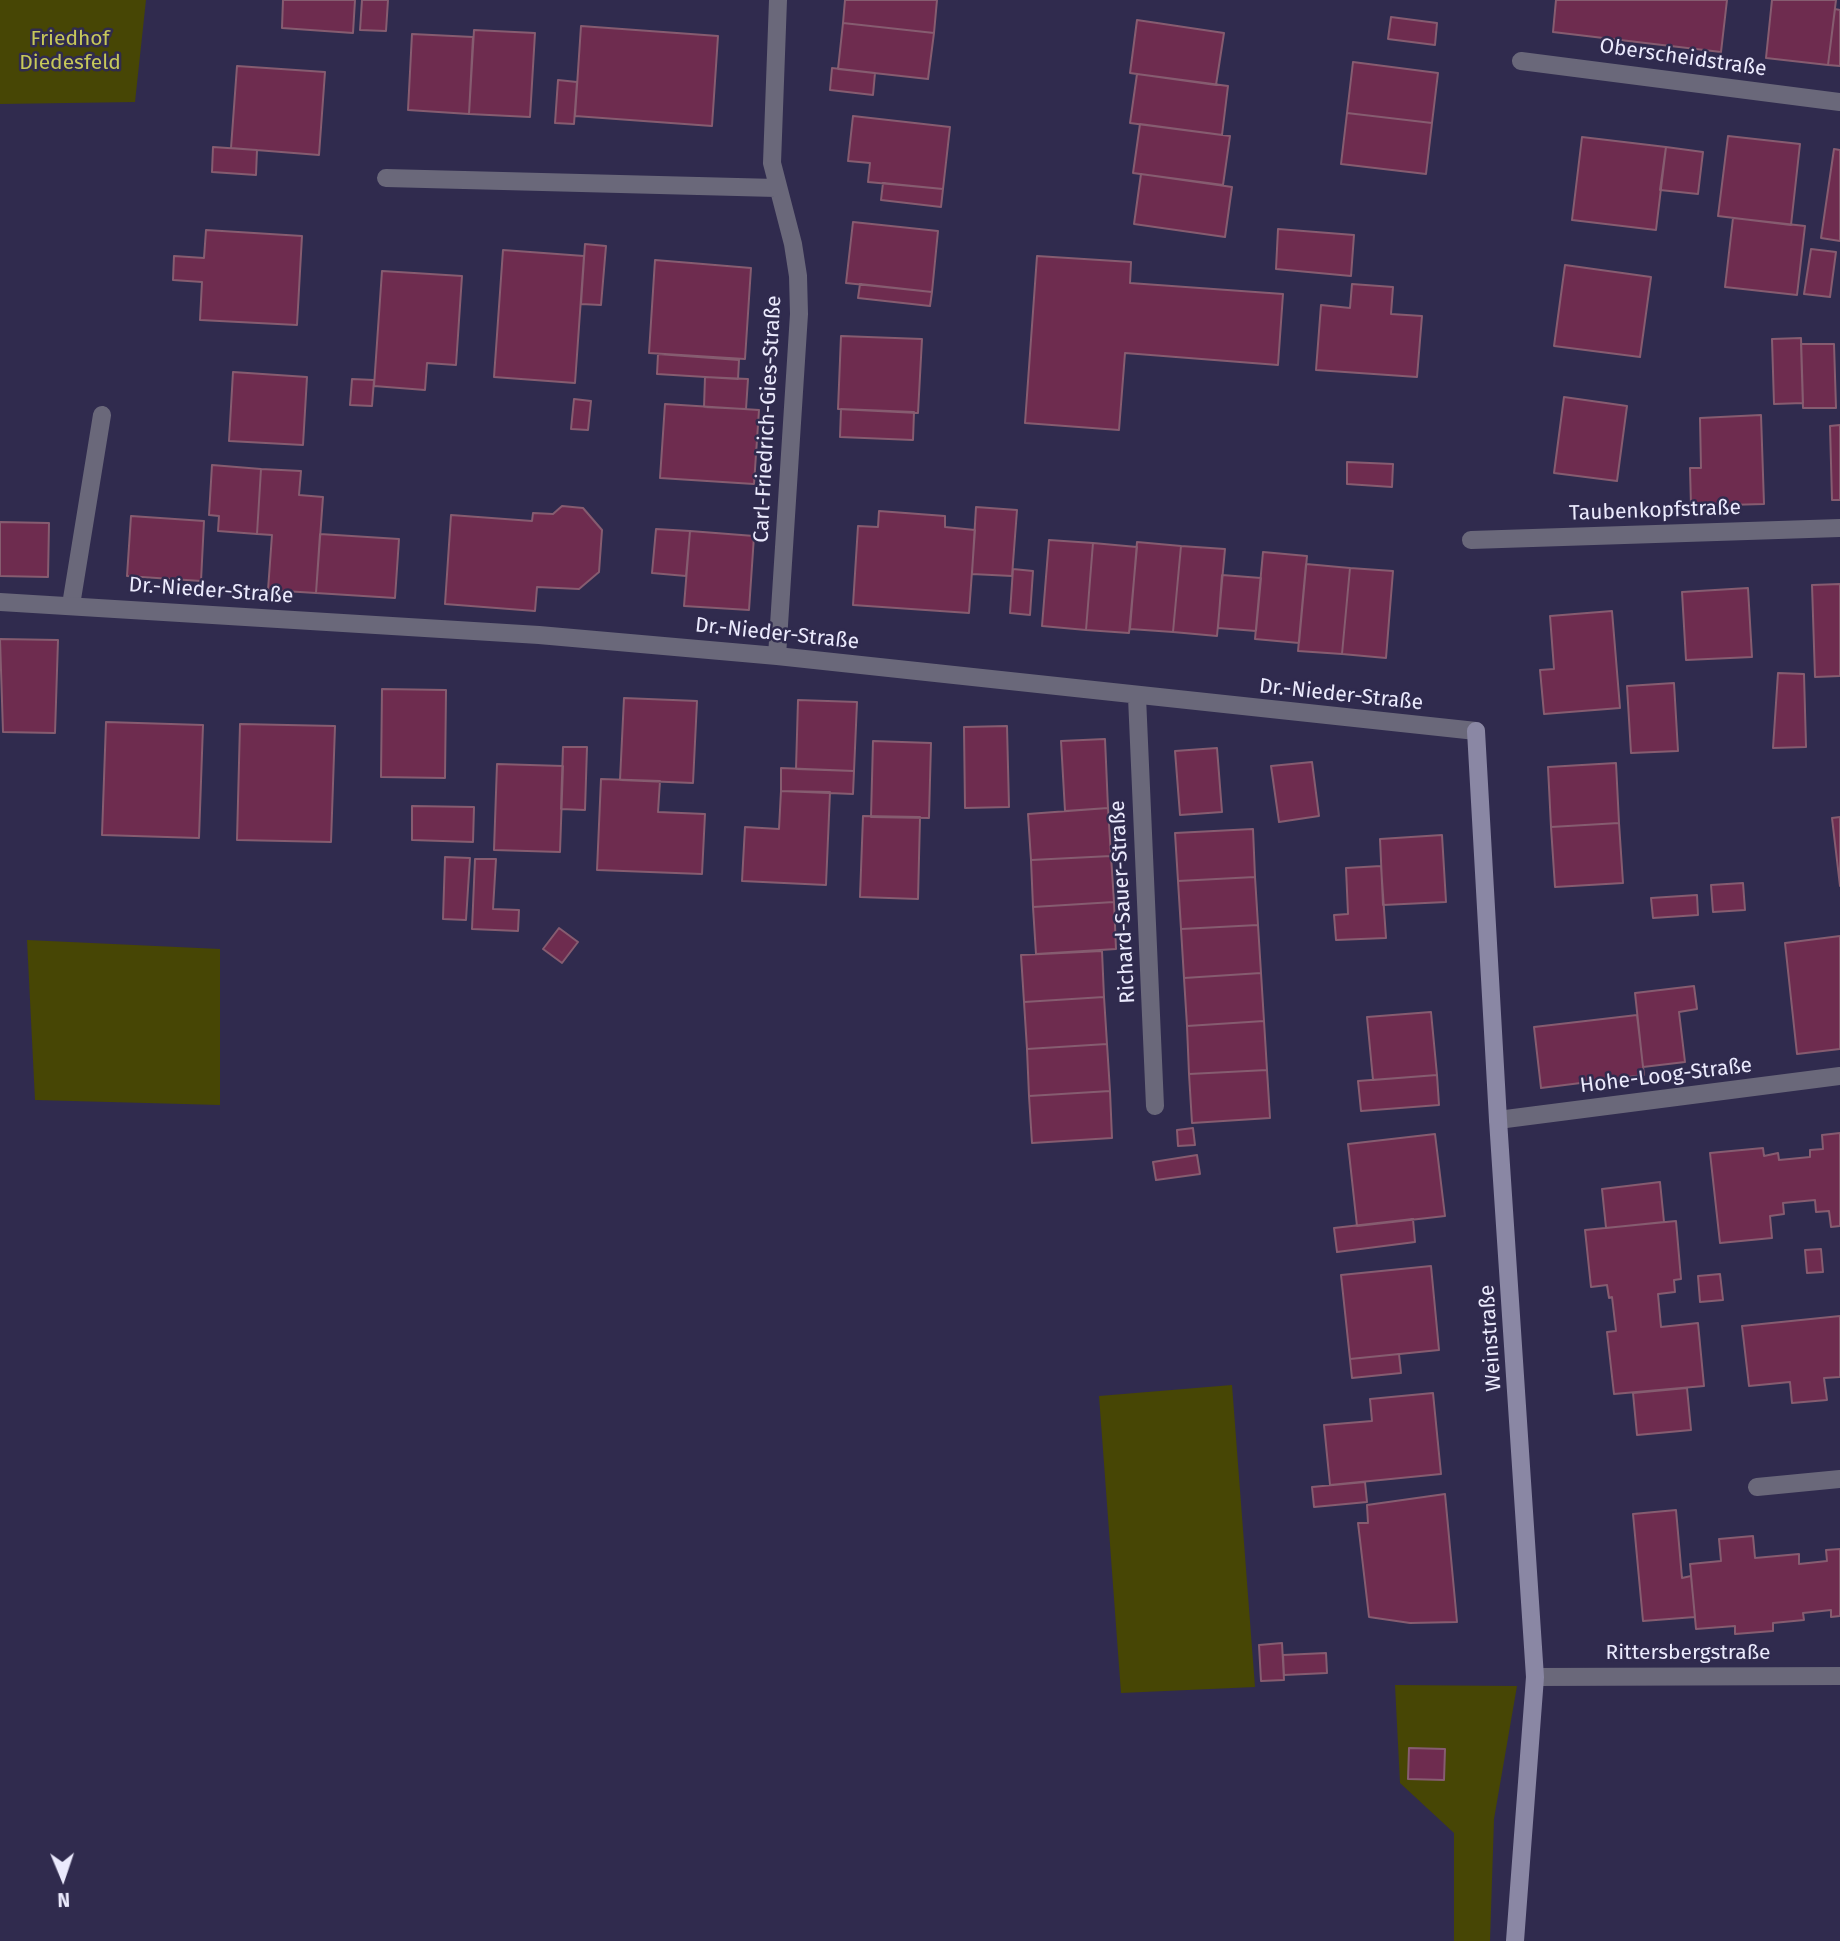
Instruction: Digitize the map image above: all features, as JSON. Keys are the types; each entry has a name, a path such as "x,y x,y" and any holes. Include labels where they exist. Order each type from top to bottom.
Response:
{"street":[{"name":"Carl-Friedrich-Gies-Straße","path":"777,656 799,314 798,276 793,244 776,188 772,163 778,0"},
{"name":"Oberscheidstraße","path":"1521,61 1840,102"},
{"path":"386,177 776,188"},
{"path":"71,605 103,415"},
{"name":"Taubenkopfstraße","path":"1471,540 1840,528"},
{"name":"Dr.-Nieder-Straße","path":"0,603 71,605 540,635 777,656 1476,731"},
{"name":"Richard-Sauer-Straße","path":"1137,696 1155,1106"},
{"name":"Weinstraße","path":"1476,731 1498,1120 1535,1677 1515,1941"},
{"name":"Hohe-Loog-Straße","path":"1498,1120 1840,1076"},
{"path":"1757,1487 1840,1479"},
{"name":"Rittersbergstraße","path":"1535,1677 1840,1676"}],"green space":[{"name":"Friedhof Diedesfeld","path":"0,0 146,0 135,102 0,104"},
{"path":"27,940 220,949 220,1105 35,1100"},
{"path":"1232,1385 1255,1687 1121,1693 1099,1396"},
{"path":"1395,1685 1517,1686 1494,1819 1490,1941 1454,1941 1454,1833 1400,1783"}],"building":[{"path":"283,0 355,0 353,33 282,28"},
{"path":"362,0 388,0 386,31 360,30"},
{"path":"845,0 937,0 934,33 843,23"},
{"path":"1556,0 1727,0 1721,52 1553,32"},
{"path":"1772,0 1836,0 1828,65 1766,58"},
{"path":"1835,9 1840,10 1840,66 1828,65"},
{"path":"1391,17 1437,23 1435,45 1388,39"},
{"path":"1137,20 1224,33 1216,85 1130,73"},
{"path":"843,23 934,33 928,79 838,69"},
{"path":"581,26 718,36 712,126 575,116"},
{"path":"474,30 535,33 530,117 469,114"},
{"path":"412,34 473,37 469,114 408,110"},
{"path":"1353,62 1438,73 1432,123 1347,113"},
{"path":"237,66 325,72 319,155 231,148"},
{"path":"832,68 875,73 873,95 830,90"},
{"path":"1137,74 1228,86 1222,135 1130,123"},
{"path":"558,80 577,82 574,124 555,123"},
{"path":"1347,113 1432,123 1426,174 1341,164"},
{"path":"853,116 950,127 943,189 868,182 870,163 848,161"},
{"path":"1140,124 1230,136 1223,185 1133,173"},
{"path":"1728,136 1800,144 1791,225 1718,216"},
{"path":"1582,137 1666,147 1656,230 1572,220"},
{"path":"213,147 257,150 256,175 212,172"},
{"path":"1666,147 1703,152 1698,194 1660,190"},
{"path":"1834,149 1840,150 1840,241 1821,238"},
{"path":"1141,174 1232,187 1225,237 1134,224"},
{"path":"883,183 943,189 941,207 881,200"},
{"path":"1733,218 1805,226 1797,295 1725,287"},
{"path":"853,222 938,231 932,292 846,283"},
{"path":"1278,229 1354,235 1351,276 1276,269"},
{"path":"206,230 302,236 297,325 200,320 202,282 173,280 174,256 204,258"},
{"path":"585,244 606,246 601,305 581,304"},
{"path":"1811,249 1836,252 1830,297 1804,294"},
{"path":"503,250 584,256 575,383 494,377"},
{"path":"1037,256 1131,262 1130,283 1283,294 1278,365 1125,353 1119,430 1025,423"},
{"path":"655,260 751,268 745,359 649,353"},
{"path":"1565,265 1651,277 1640,357 1554,346"},
{"path":"382,271 462,276 456,365 427,363 425,390 374,386"},
{"path":"860,284 932,292 930,306 858,298"},
{"path":"1352,284 1393,287 1391,314 1422,316 1417,377 1316,370 1321,305 1350,308"},
{"path":"841,336 922,339 918,413 838,409"},
{"path":"1801,338 1803,403 1774,404 1772,339"},
{"path":"1801,344 1834,344 1836,408 1803,408"},
{"path":"658,354 739,360 738,379 657,374"},
{"path":"233,372 307,377 303,445 229,441"},
{"path":"705,377 748,379 746,409 704,407"},
{"path":"352,379 374,380 372,406 350,405"},
{"path":"1564,397 1627,406 1617,481 1554,473"},
{"path":"574,399 591,401 588,430 571,429"},
{"path":"665,404 759,410 754,484 660,478"},
{"path":"841,409 914,412 913,440 840,437"},
{"path":"1761,415 1764,504 1691,506 1690,468 1701,468 1700,418"},
{"path":"1840,425 1840,500 1832,500 1830,426"},
{"path":"1347,462 1393,464 1392,487 1347,484"},
{"path":"212,465 261,469 257,534 218,531 219,516 209,515"},
{"path":"261,469 301,471 299,495 323,497 316,593 268,590 272,535 257,534"},
{"path":"562,506 583,508 602,530 599,572 579,589 537,587 535,611 445,604 451,515 532,521 533,513 553,514"},
{"path":"976,507 1017,510 1012,576 972,574"},
{"path":"879,511 945,516 945,527 975,530 969,613 853,605 858,526 878,527"},
{"path":"131,516 204,521 201,581 127,576"},
{"path":"0,522 49,523 48,577 0,576"},
{"path":"656,529 690,531 686,576 652,573"},
{"path":"690,531 754,536 749,610 684,606"},
{"path":"320,534 399,539 395,598 316,593"},
{"path":"1049,540 1093,543 1086,630 1042,626"},
{"path":"1137,542 1181,546 1173,632 1130,629"},
{"path":"1093,543 1137,547 1129,633 1086,630"},
{"path":"1181,546 1225,549 1217,636 1173,632"},
{"path":"1263,552 1307,556 1299,643 1255,639"},
{"path":"1306,564 1350,568 1342,654 1298,651"},
{"path":"1350,568 1393,571 1386,658 1342,654"},
{"path":"1013,569 1033,571 1030,615 1010,613"},
{"path":"1222,575 1261,578 1256,631 1218,628"},
{"path":"1840,584 1840,676 1815,677 1812,585"},
{"path":"1748,588 1752,657 1686,660 1682,592"},
{"path":"1612,611 1620,708 1544,714 1540,670 1554,669 1550,616"},
{"path":"0,639 58,640 55,733 3,732"},
{"path":"1778,673 1804,674 1806,747 1773,748"},
{"path":"1674,683 1678,751 1631,753 1627,686"},
{"path":"382,689 446,690 445,778 381,777"},
{"path":"624,698 697,701 693,783 620,780"},
{"path":"798,700 857,702 854,771 796,769"},
{"path":"106,722 203,725 199,838 102,835"},
{"path":"240,724 335,726 331,842 237,840"},
{"path":"1007,726 1009,807 965,808 964,727"},
{"path":"1105,739 1108,808 1065,811 1061,741"},
{"path":"873,741 931,743 929,818 871,817"},
{"path":"563,747 587,747 585,810 561,809"},
{"path":"1217,748 1222,812 1180,815 1175,751"},
{"path":"1312,762 1319,816 1279,822 1271,766"},
{"path":"1616,763 1619,823 1551,827 1548,767"},
{"path":"497,764 563,766 560,852 494,850"},
{"path":"781,768 854,771 853,794 781,791"},
{"path":"601,779 660,781 658,812 705,814 702,874 597,870"},
{"path":"781,791 830,792 826,885 742,881 745,827 779,829"},
{"path":"412,806 474,807 473,842 412,840"},
{"path":"1108,808 1111,856 1031,860 1028,814"},
{"path":"863,816 920,817 918,899 860,897"},
{"path":"1840,817 1840,886 1832,818"},
{"path":"1619,823 1623,883 1555,887 1551,827"},
{"path":"1253,829 1255,877 1178,881 1175,833"},
{"path":"1442,835 1446,902 1383,905 1380,839"},
{"path":"1111,856 1114,902 1033,907 1031,860"},
{"path":"445,857 470,858 466,920 443,919"},
{"path":"475,859 496,859 493,909 519,910 518,931 472,929"},
{"path":"1381,866 1386,938 1336,940 1334,915 1348,914 1346,868"},
{"path":"1255,877 1258,925 1181,929 1178,881"},
{"path":"1743,883 1745,910 1713,912 1711,885"},
{"path":"1697,895 1698,915 1653,918 1651,898"},
{"path":"1114,902 1116,949 1036,954 1033,907"},
{"path":"1258,925 1261,973 1184,978 1181,929"},
{"path":"559,928 578,942 562,963 543,949"},
{"path":"1840,936 1840,1049 1797,1054 1785,943"},
{"path":"1102,951 1104,997 1024,1002 1021,955"},
{"path":"1261,973 1264,1021 1187,1026 1184,978"},
{"path":"1694,986 1697,1009 1679,1012 1685,1062 1643,1067 1635,993"},
{"path":"1104,997 1107,1044 1027,1049 1024,1002"},
{"path":"1431,1012 1437,1075 1373,1080 1367,1017"},
{"path":"1637,1015 1644,1075 1541,1088 1534,1027"},
{"path":"1264,1021 1267,1070 1189,1074 1187,1026"},
{"path":"1107,1044 1110,1091 1029,1096 1027,1049"},
{"path":"1267,1070 1270,1118 1192,1123 1189,1074"},
{"path":"1437,1075 1439,1105 1361,1111 1358,1081"},
{"path":"1110,1091 1112,1138 1032,1143 1029,1096"},
{"path":"1193,1128 1195,1145 1178,1146 1177,1130"},
{"path":"1840,1133 1840,1226 1831,1227 1829,1211 1816,1212 1815,1200 1783,1203 1784,1214 1770,1216 1772,1238 1720,1243 1710,1153 1763,1148 1764,1156 1778,1153 1779,1160 1810,1157 1810,1150 1823,1149 1822,1135"},
{"path":"1435,1134 1445,1216 1357,1226 1348,1144"},
{"path":"1197,1155 1200,1174 1156,1180 1153,1162"},
{"path":"1660,1182 1664,1222 1606,1228 1602,1189"},
{"path":"1413,1219 1415,1242 1337,1252 1334,1228"},
{"path":"1676,1221 1681,1279 1674,1280 1675,1292 1658,1294 1661,1327 1698,1323 1704,1386 1614,1394 1607,1332 1616,1331 1612,1297 1609,1298 1607,1285 1591,1287 1585,1230"},
{"path":"1821,1249 1823,1272 1807,1273 1805,1250"},
{"path":"1431,1266 1439,1350 1350,1359 1341,1275"},
{"path":"1720,1274 1723,1300 1700,1302 1698,1276"},
{"path":"1840,1316 1840,1377 1824,1378 1827,1400 1792,1403 1790,1382 1749,1386 1742,1326"},
{"path":"1399,1354 1401,1373 1352,1378 1350,1359"},
{"path":"1687,1388 1691,1430 1637,1435 1633,1393"},
{"path":"1433,1393 1441,1474 1330,1485 1324,1425 1372,1421 1370,1399"},
{"path":"1365,1482 1367,1502 1314,1507 1312,1487"},
{"path":"1445,1494 1457,1622 1410,1623 1369,1617 1358,1523 1368,1523 1367,1505"},
{"path":"1676,1510 1682,1578 1691,1576 1695,1617 1643,1621 1633,1514"},
{"path":"1753,1536 1755,1558 1799,1554 1799,1564 1827,1561 1826,1550 1840,1549 1840,1616 1831,1617 1831,1610 1803,1613 1804,1620 1773,1623 1773,1631 1735,1634 1735,1626 1696,1629 1690,1564 1721,1561 1719,1539"},
{"path":"1282,1643 1284,1680 1261,1681 1259,1645"},
{"path":"1326,1653 1327,1673 1284,1675 1283,1655"},
{"path":"1409,1748 1445,1749 1444,1780 1408,1779"}]}
